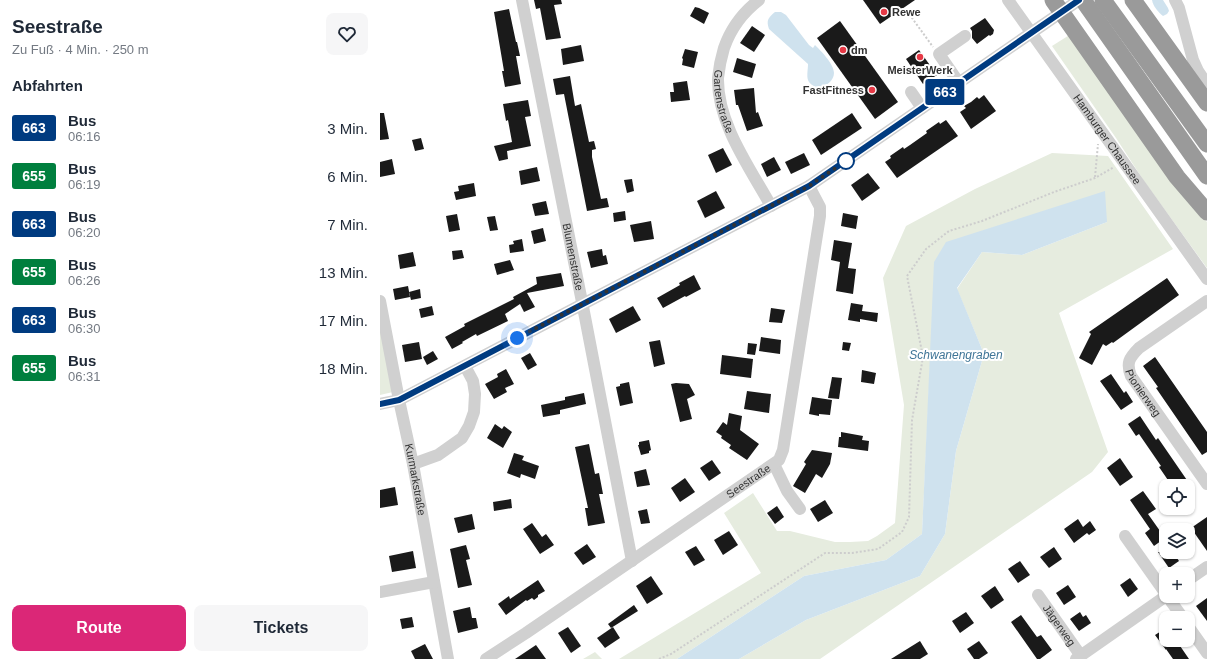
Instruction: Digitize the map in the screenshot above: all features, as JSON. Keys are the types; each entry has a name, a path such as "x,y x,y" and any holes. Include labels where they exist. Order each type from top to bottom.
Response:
{"highway":[{"path":"1083,0 1102,8 1207,144"},
{"path":"1133,0 1207,103"},
{"path":"1058,6 1177,177 1207,212"},
{"path":"1102,8 1207,176"}],"street":[{"name":"Blumenstraße","path":"522,0 583,304 632,561"},
{"name":"Gartenstraße","path":"759,0 745,12 732,29 720,64 718,79 720,101 736,145 771,206"},
{"name":"Hamburger Chaussee","path":"1008,0 1207,278"},
{"path":"380,404 399,400 809,186 1032,32 1058,6 1079,0"},
{"path":"1175,0 1179,8 1192,60 1207,84"},
{"path":"959,83 939,54 965,36"},
{"path":"911,92 922,108"},
{"name":"Seestraße","path":"486,659 779,460 783,450 820,216 820,207 809,186"},
{"name":"Kurmarkstraße","path":"380,301 413,464 448,659"},
{"name":"Pionierweg","path":"1207,301 1139,348 1132,354 1128,368 1131,376 1207,484"},
{"path":"413,464 438,455 462,438 469,426 474,412 475,394 473,381 465,366"},
{"path":"774,464 787,491 800,509"},
{"path":"1125,536 1159,585"},
{"path":"1195,575 1207,567"},
{"path":"380,592 434,582"},
{"name":"Jägerweg","path":"1038,595 1079,657"},
{"path":"1079,657 1159,600"},
{"path":"1195,636 1207,653"}],"path":[{"path":"907,11 939,54"},
{"path":"1095,178 1098,143"},
{"path":"659,659 671,654 824,553 852,553 878,548 902,532 909,517 912,420 923,357 907,276 926,249 949,231 982,221 1054,192 1095,178 1124,161"}],"shaded area":[{"path":"1071,34 1188,200 1207,222 1207,268 1144,181 1052,46"},
{"path":"1052,153 1108,156 1173,249 1059,313 1108,452 1092,472 820,659 739,659 806,620 920,576 945,534 956,451 984,354 957,289 982,252 1022,255 1107,222 935,262 922,534 886,560 804,576 677,659 619,659 761,573 724,513 753,493 777,531 790,531 835,542 868,541 895,523 904,405 883,278 906,226 975,189"},
{"path":"380,329 393,392 380,395"},
{"path":"595,652 602,659 583,659"}],"water":[{"path":"1152,0 1163,0 1169,11 1167,14 1163,16 1155,7"},
{"path":"775,12 781,12 786,15 809,45 813,48 815,45 827,58 834,73 828,84 820,87 812,85 809,82 807,74 808,64 769,29 768,19"},
{"name":"Schwanengraben","path":"1105,191 1107,222 1022,255 982,252 957,288 984,354 956,451 945,534 920,576 806,620 739,659 677,659 804,576 886,560 922,534 934,262 946,242"}],"building":[{"path":"534,0 561,0 562,4 554,5 561,38 546,40 540,8 536,9"},
{"name":"Rewe","path":"863,0 915,0 880,24"},
{"path":"695,7 709,13 704,24 690,16"},
{"path":"509,9 520,56 516,56 521,84 505,87 502,71 504,71 494,12"},
{"path":"985,18 994,30 993,34 990,36 989,35 977,44 972,38 972,31 970,28"},
{"path":"840,21 898,102 875,119 817,38"},
{"path":"752,26 765,35 754,52 740,43"},
{"path":"581,45 584,61 563,65 561,49"},
{"path":"685,49 698,52 694,68 682,65 682,58"},
{"path":"919,50 937,75 923,84 906,59"},
{"path":"737,58 756,64 752,78 733,72"},
{"path":"570,76 575,106 581,104 589,142 594,141 596,149 592,150 592,157 601,199 607,198 609,207 587,211 564,94 556,95 553,79"},
{"path":"687,81 690,100 671,102 670,92 674,92 673,83"},
{"path":"754,88 756,113 758,112 763,126 747,131 738,105 736,105 734,90"},
{"path":"984,95 996,111 971,129 960,112 966,108 964,106 977,97 979,99"},
{"path":"528,100 531,116 525,117 531,146 507,151 508,159 499,161 494,146 512,142 503,104"},
{"path":"380,113 384,113 389,139 380,140"},
{"path":"852,113 862,128 821,155 812,140"},
{"path":"946,120 958,136 897,178 885,162 891,158 890,156 903,147 904,149 910,145 939,122 940,124"},
{"path":"421,138 424,149 415,151 412,140"},
{"path":"723,148 732,165 716,173 708,155"},
{"path":"804,153 810,165 791,174 785,162"},
{"path":"774,157 781,170 767,177 761,164"},
{"path":"392,159 395,174 380,177 380,162"},
{"path":"537,167 540,181 521,185 519,171"},
{"path":"868,173 880,188 862,201 851,185"},
{"path":"632,179 634,191 627,193 624,180"},
{"path":"474,183 476,196 456,200 454,192 459,191 458,186"},
{"path":"716,191 725,208 705,218 697,201"},
{"path":"546,201 549,214 535,216 532,204"},
{"path":"625,211 626,220 614,222 613,213"},
{"path":"843,213 858,216 856,229 841,226"},
{"path":"457,214 460,230 449,232 446,216"},
{"path":"495,216 498,230 490,231 487,217"},
{"path":"651,221 654,239 634,242 630,225"},
{"path":"543,228 546,241 534,244 531,231"},
{"path":"522,239 524,251 510,253 509,245 514,244 513,241"},
{"path":"834,240 852,243 848,268 856,269 853,294 836,291 840,262 831,260"},
{"path":"602,249 603,256 606,255 608,264 591,268 587,252"},
{"path":"462,250 464,258 453,260 452,251"},
{"path":"413,252 416,266 400,269 398,255"},
{"path":"510,260 514,270 497,275 494,264"},
{"path":"561,273 564,286 527,293 535,307 524,312 520,304 505,314 508,321 477,336 476,334 452,349 445,337 465,326 464,324 514,299 513,297 537,284 536,277"},
{"path":"694,275 701,289 663,308 657,298"},
{"path":"1167,278 1179,295 1113,343 1112,342 1106,346 1103,344 1092,365 1079,358 1091,334 1089,332"},
{"path":"408,286 410,297 395,300 393,289"},
{"path":"420,289 421,298 411,300 409,292"},
{"path":"851,303 863,305 862,311 878,313 877,322 860,319 860,322 848,320"},
{"path":"432,306 434,315 421,318 419,309"},
{"path":"633,306 641,320 616,333 609,319"},
{"path":"771,308 785,310 782,323 769,322"},
{"path":"761,337 781,340 780,354 759,351"},
{"path":"660,340 665,364 654,367 649,342"},
{"path":"419,342 422,359 405,362 402,345"},
{"path":"843,342 851,343 849,351 842,350"},
{"path":"748,343 757,344 755,355 747,354"},
{"path":"433,351 438,359 427,365 423,357"},
{"path":"530,353 537,365 528,370 521,358"},
{"path":"722,355 753,359 751,378 720,374"},
{"path":"1155,357 1207,432 1207,452 1202,455 1156,388 1158,387 1143,366"},
{"path":"506,369 514,384 505,388 507,392 494,399 485,384 498,377 497,374"},
{"path":"862,370 876,373 874,384 861,382"},
{"path":"1111,374 1124,393 1126,391 1133,402 1121,410 1100,381"},
{"path":"832,377 842,378 839,399 828,398"},
{"path":"629,382 633,403 620,406 616,387 620,386 620,384"},
{"path":"671,384 689,384 695,395 687,399 692,419 680,422"},
{"path":"747,391 771,394 769,413 744,409"},
{"path":"584,393 586,404 560,410 560,414 543,417 541,405 565,400 565,397"},
{"path":"812,397 832,400 830,415 819,414 819,416 809,414"},
{"path":"729,413 742,416 740,430 759,444 747,460 729,448 731,445 721,438 722,436 716,432 723,422 727,425"},
{"path":"1140,416 1156,440 1158,438 1186,479 1167,479 1159,467 1161,466 1139,434 1136,436 1128,424"},
{"path":"495,424 502,429 504,426 512,432 503,448 487,438"},
{"path":"841,432 863,436 862,440 869,441 868,451 838,447"},
{"path":"649,440 651,450 649,453 641,455 638,445 639,442"},
{"path":"589,444 595,474 599,473 603,494 599,494 605,523 588,526 585,508 588,508 575,447"},
{"path":"812,450 832,453 830,464 822,478 816,474 805,493 793,486 806,464 804,462"},
{"path":"514,453 524,456 522,460 539,466 535,479 521,474 520,478 507,473"},
{"path":"1120,458 1133,477 1120,486 1107,468"},
{"path":"712,460 721,473 709,481 700,468"},
{"path":"646,469 650,485 637,487 634,472"},
{"path":"685,478 695,492 680,502 671,488"},
{"path":"395,487 398,505 380,508 380,490"},
{"path":"1143,491 1156,509 1148,514 1159,530 1159,542 1154,546 1145,533 1150,529 1130,500"},
{"path":"511,499 512,508 494,511 493,502"},
{"path":"825,500 833,513 818,522 810,509"},
{"path":"777,506 784,517 775,524 767,513"},
{"path":"647,509 650,523 641,524 638,511"},
{"path":"472,514 475,529 458,533 454,518"},
{"path":"1207,517 1207,551 1195,534 1195,525"},
{"path":"1078,519 1083,527 1090,521 1096,530 1089,535 1087,533 1074,543 1064,529"},
{"path":"532,523 542,537 546,534 554,545 540,554 523,529"},
{"path":"729,531 738,545 723,555 714,540"},
{"path":"587,544 596,557 583,565 574,553"},
{"path":"466,545 470,559 466,560 472,585 458,588 450,549"},
{"path":"696,546 705,560 694,566 685,552"},
{"path":"1054,547 1062,559 1049,568 1040,557"},
{"path":"413,551 416,568 392,572 389,556"},
{"path":"1163,559 1178,559 1179,561 1168,567"},
{"path":"1020,561 1030,575 1018,583 1008,569"},
{"path":"651,576 663,594 647,604 636,586"},
{"path":"1130,578 1138,589 1128,597 1120,585"},
{"path":"538,580 545,591 538,595 538,597 534,600 532,598 527,601 526,600 506,615 498,604 509,596 510,599"},
{"path":"1068,585 1076,597 1064,605 1056,593"},
{"path":"995,586 1004,600 991,609 981,596"},
{"path":"1207,598 1207,621 1196,606"},
{"path":"634,605 638,611 611,628 608,624"},
{"path":"470,607 472,618 476,618 478,628 458,633 453,611"},
{"path":"966,612 974,623 960,633 952,621"},
{"path":"1080,612 1083,617 1086,615 1091,623 1079,631 1070,619"},
{"path":"1021,615 1037,637 1041,635 1052,650 1040,659 1037,659 1011,622"},
{"path":"412,617 414,627 402,629 400,619"},
{"path":"568,627 581,646 571,653 558,633"},
{"path":"613,627 620,638 605,648 597,638"},
{"path":"1159,632 1159,640 1155,635"},
{"path":"920,641 928,654 920,659 891,659"},
{"path":"979,641 988,653 979,659 974,659 967,649"},
{"path":"425,644 433,659 415,659 411,651"},
{"path":"536,645 546,659 515,659"},
{"path":"1164,647 1181,647 1189,659 1173,659"}],"bus line":[{"name":"663","path":"380,404 399,400 809,186 1079,0"}],"place":[{"name":"Rewe","path":"884,12"},
{"name":"dm","path":"843,50"},
{"name":"MeisterWerk","path":"920,57"},
{"name":"FastFitness","path":"872,90"}],"route":[{"path":"517,338 809,186 846,161"}]}
